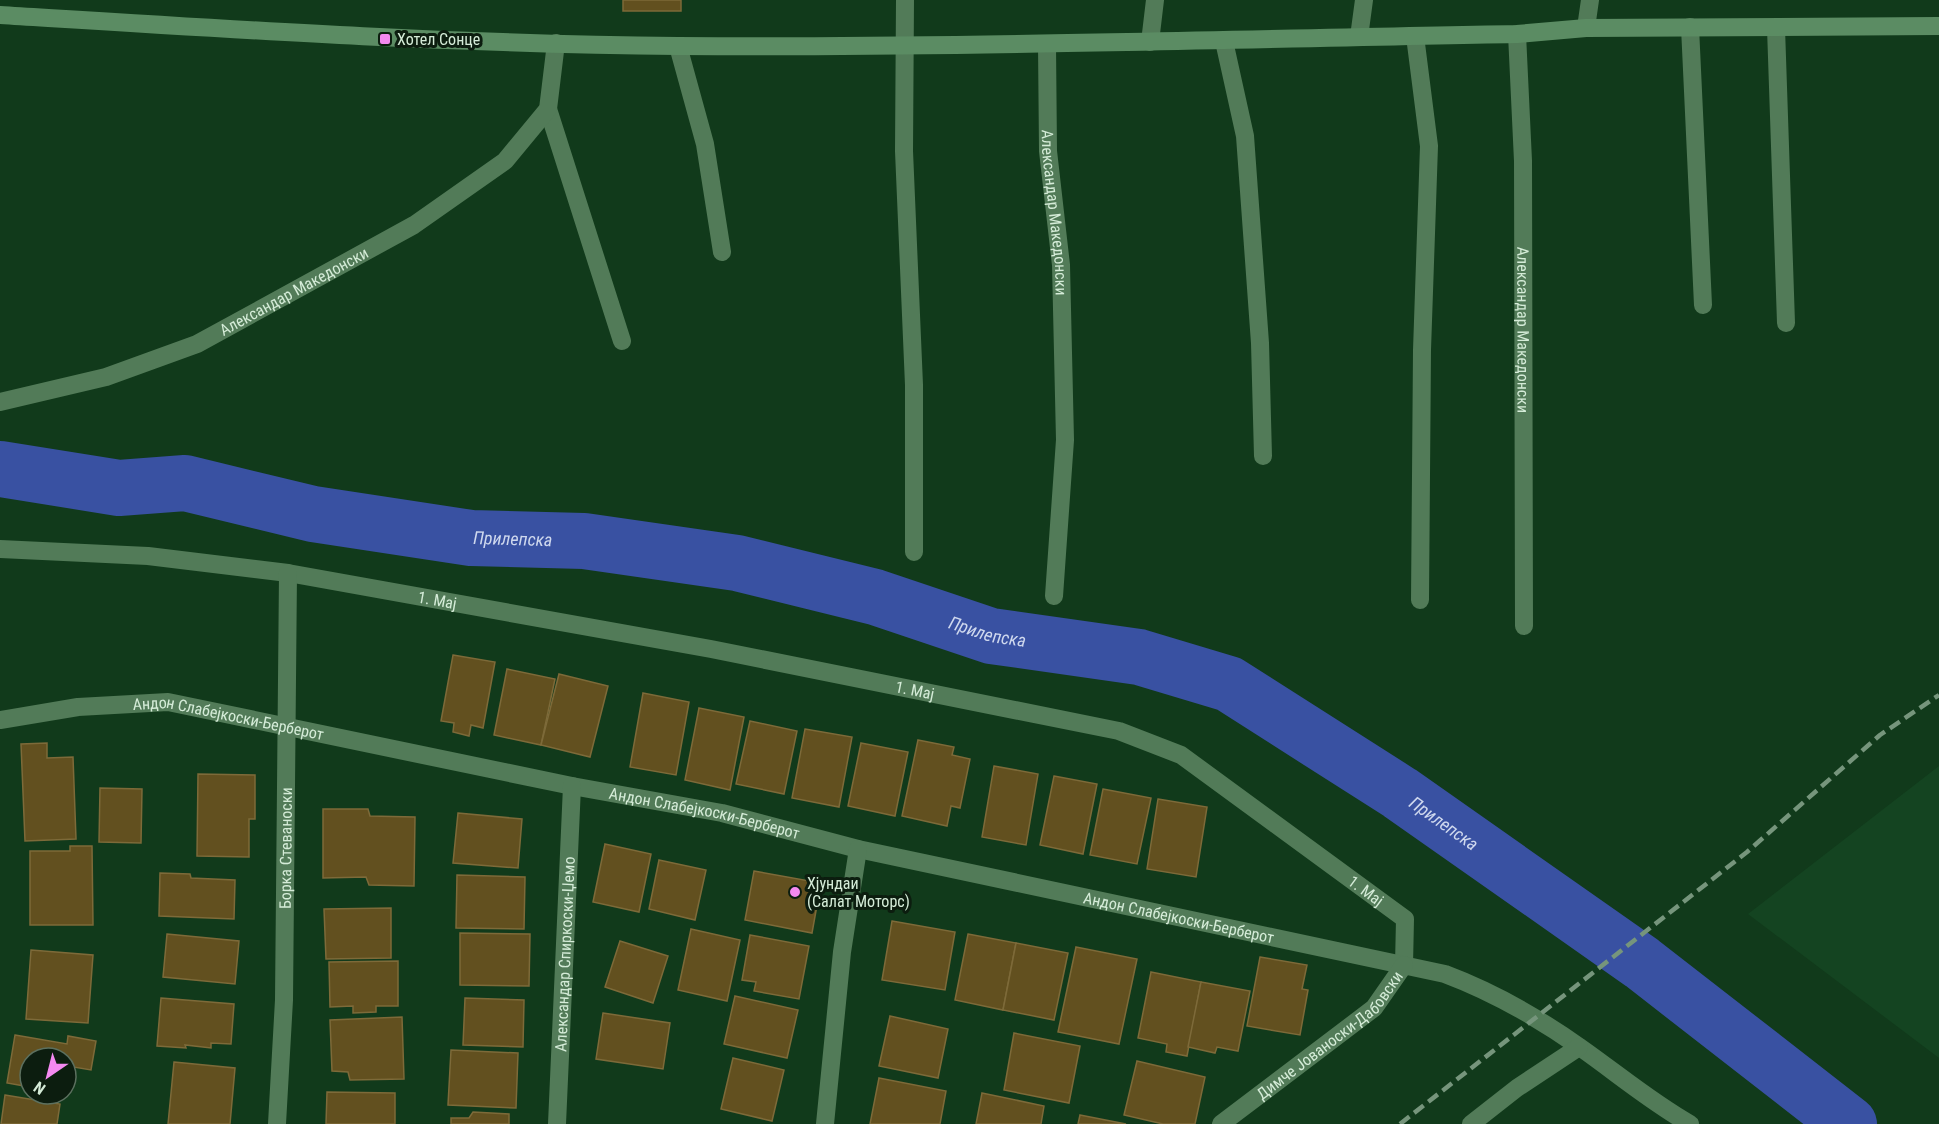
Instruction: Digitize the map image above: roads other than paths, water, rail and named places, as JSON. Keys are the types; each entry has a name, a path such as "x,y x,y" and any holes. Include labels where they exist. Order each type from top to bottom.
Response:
{"street":[{"path":"905,0 904,151 914,384 914,552"},
{"path":"1150,42 1155,0"},
{"path":"1359,37 1364,0"},
{"path":"1586,28 1590,0"},
{"path":"0,15 385,39 678,46 1047,45 1517,34 1586,28 1939,26"},
{"path":"1690,27 1703,305"},
{"path":"1776,28 1786,322"},
{"name":"Александар Македонски","path":"1517,34 1523,161 1524,626"},
{"path":"1415,36 1429,146 1422,350 1420,600"},
{"path":"1224,41 1245,136 1260,343 1263,456"},
{"path":"556,43 548,109 622,341"},
{"name":"Александар Македонски","path":"1047,45 1048,151 1061,265 1065,440 1054,596"},
{"path":"678,46 705,144 722,252"},
{"name":"Александар Македонски","path":"0,402 106,376 197,345 414,225 505,161 548,109"},
{"name":"1. Мај","path":"0,549 148,556 288,573 711,649 1119,731 1181,755 1405,919 1404,965"},
{"name":"Борка Стеваноски","path":"277,1124 285,1000 288,573"},
{"name":"Андон Слабејкоски-Берберот","path":"0,720 78,707 168,702 572,786 722,813 858,849 1404,965"},
{"name":"Александар Спиркоски-Џемо","path":"556,1124 572,786"},
{"path":"825,1124 842,952 858,849"},
{"path":"1404,965 1446,974 1480,988 1579,1047 1661,1108 1690,1124"},
{"name":"Димче Јованоски-Дабовски","path":"1221,1124 1374,1008 1404,965"},
{"path":"1471,1124 1517,1088 1579,1047"}],"waterway":[{"name":"Прилепска","path":"0,469 119,488 185,483 313,514 471,538 584,541 737,563 875,597 991,636 1139,657 1229,684 1400,793 1642,963 1849,1124"}],"railway":[{"path":"1400,1124 1747,852 1880,735 1939,695"}],"place":[{"name":"Хотел Сонце","path":"385,39"},
{"name":"Хјундаи (Салат Моторс)","path":"795,892"}]}
